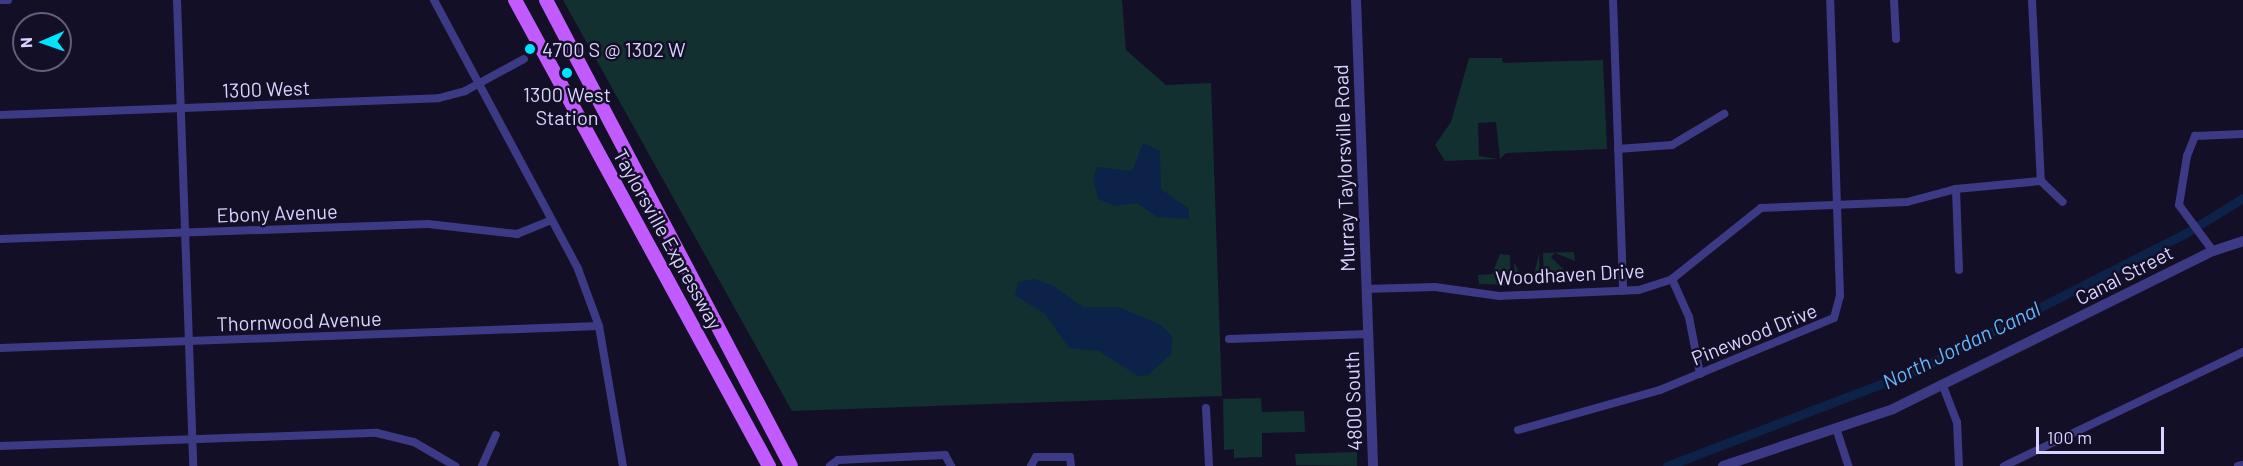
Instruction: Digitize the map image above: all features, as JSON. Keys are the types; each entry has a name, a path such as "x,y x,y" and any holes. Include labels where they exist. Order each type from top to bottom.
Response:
{"main road":[{"name":"Taylorsville Expressway","path":"515,0 769,466"},
{"name":"Taylorsville Expressway","path":"546,0 791,466"}],"street":[{"path":"0,0 8,0"},
{"path":"177,0 193,466"},
{"path":"434,0 551,220 599,326 623,466"},
{"name":"Murray Taylorsville Road","path":"1356,0 1368,334"},
{"path":"1612,0 1623,291"},
{"name":"Pinewood Drive","path":"1518,430 1700,374 1834,318 1840,296 1830,0"},
{"path":"1894,0 1896,39"},
{"path":"2032,0 2033,80 2041,181 2063,202"},
{"name":"1300 West","path":"0,115 423,100 478,84 524,59"},
{"path":"1618,149 1672,145 1724,114"},
{"path":"2213,251 2186,218 2179,202 2195,136 2243,134"},
{"name":"Woodhaven Drive","path":"1366,288 1435,287 1499,296 1623,291 1672,279 1755,210 1907,202 1956,189 2041,181"},
{"path":"1956,189 1959,270"},
{"name":"Ebony Avenue","path":"0,239 440,224 517,234 551,220"},
{"name":"Canal Street","path":"1730,465 1836,429 1943,386 2213,251 2243,241"},
{"path":"1672,279 1686,309 1700,374"},
{"name":"Thornwood Avenue","path":"0,348 599,326"},
{"path":"1229,339 1368,334"},
{"name":"4800 South","path":"1368,334 1373,466"},
{"path":"2004,466 2243,352"},
{"path":"1943,386 1957,422 1959,466"},
{"path":"1206,408 1209,466"},
{"path":"1836,429 1848,466"},
{"path":"0,446 377,433 414,442 455,466"},
{"path":"482,466 496,435"},
{"path":"830,465 945,455 951,466"},
{"path":"1031,466 1036,457 1070,457 1071,466"},
{"path":"2238,466 2243,465"}],"green space":[{"path":"563,0 1122,0 1126,50 1166,85 1211,83 1222,396 792,411"},
{"path":"1469,58 1502,58 1503,63 1603,60 1607,149 1506,153 1500,159 1496,122 1478,123 1479,156 1498,159 1445,161 1435,145 1451,122"},
{"path":"1574,252 1575,261 1555,253 1551,257 1569,275 1576,274 1575,282 1544,283 1543,253"},
{"path":"1500,254 1510,255 1511,285 1479,284 1478,275 1492,274"},
{"path":"1539,254 1540,283 1515,284 1514,262 1520,274 1534,274"},
{"path":"1261,398 1262,412 1304,411 1305,432 1262,433 1262,457 1234,458 1234,449 1224,450 1223,399"},
{"path":"1357,452 1357,466 1296,465 1295,454"}],"water":[{"path":"1143,143 1160,151 1161,189 1189,209 1189,219 1157,217 1137,203 1115,206 1098,199 1093,178 1097,167 1132,171"},
{"path":"1034,279 1052,285 1083,307 1119,307 1161,325 1173,337 1171,354 1148,375 1138,376 1099,351 1069,348 1045,314 1015,295 1018,282"}],"waterway":[{"name":"North Jordan Canal","path":"1667,466 1917,370 2186,233 2243,198"}],"place":[{"name":"4700 S @ 1302 W","path":"530,49"},
{"name":"1300 West Station","path":"567,73"}]}
